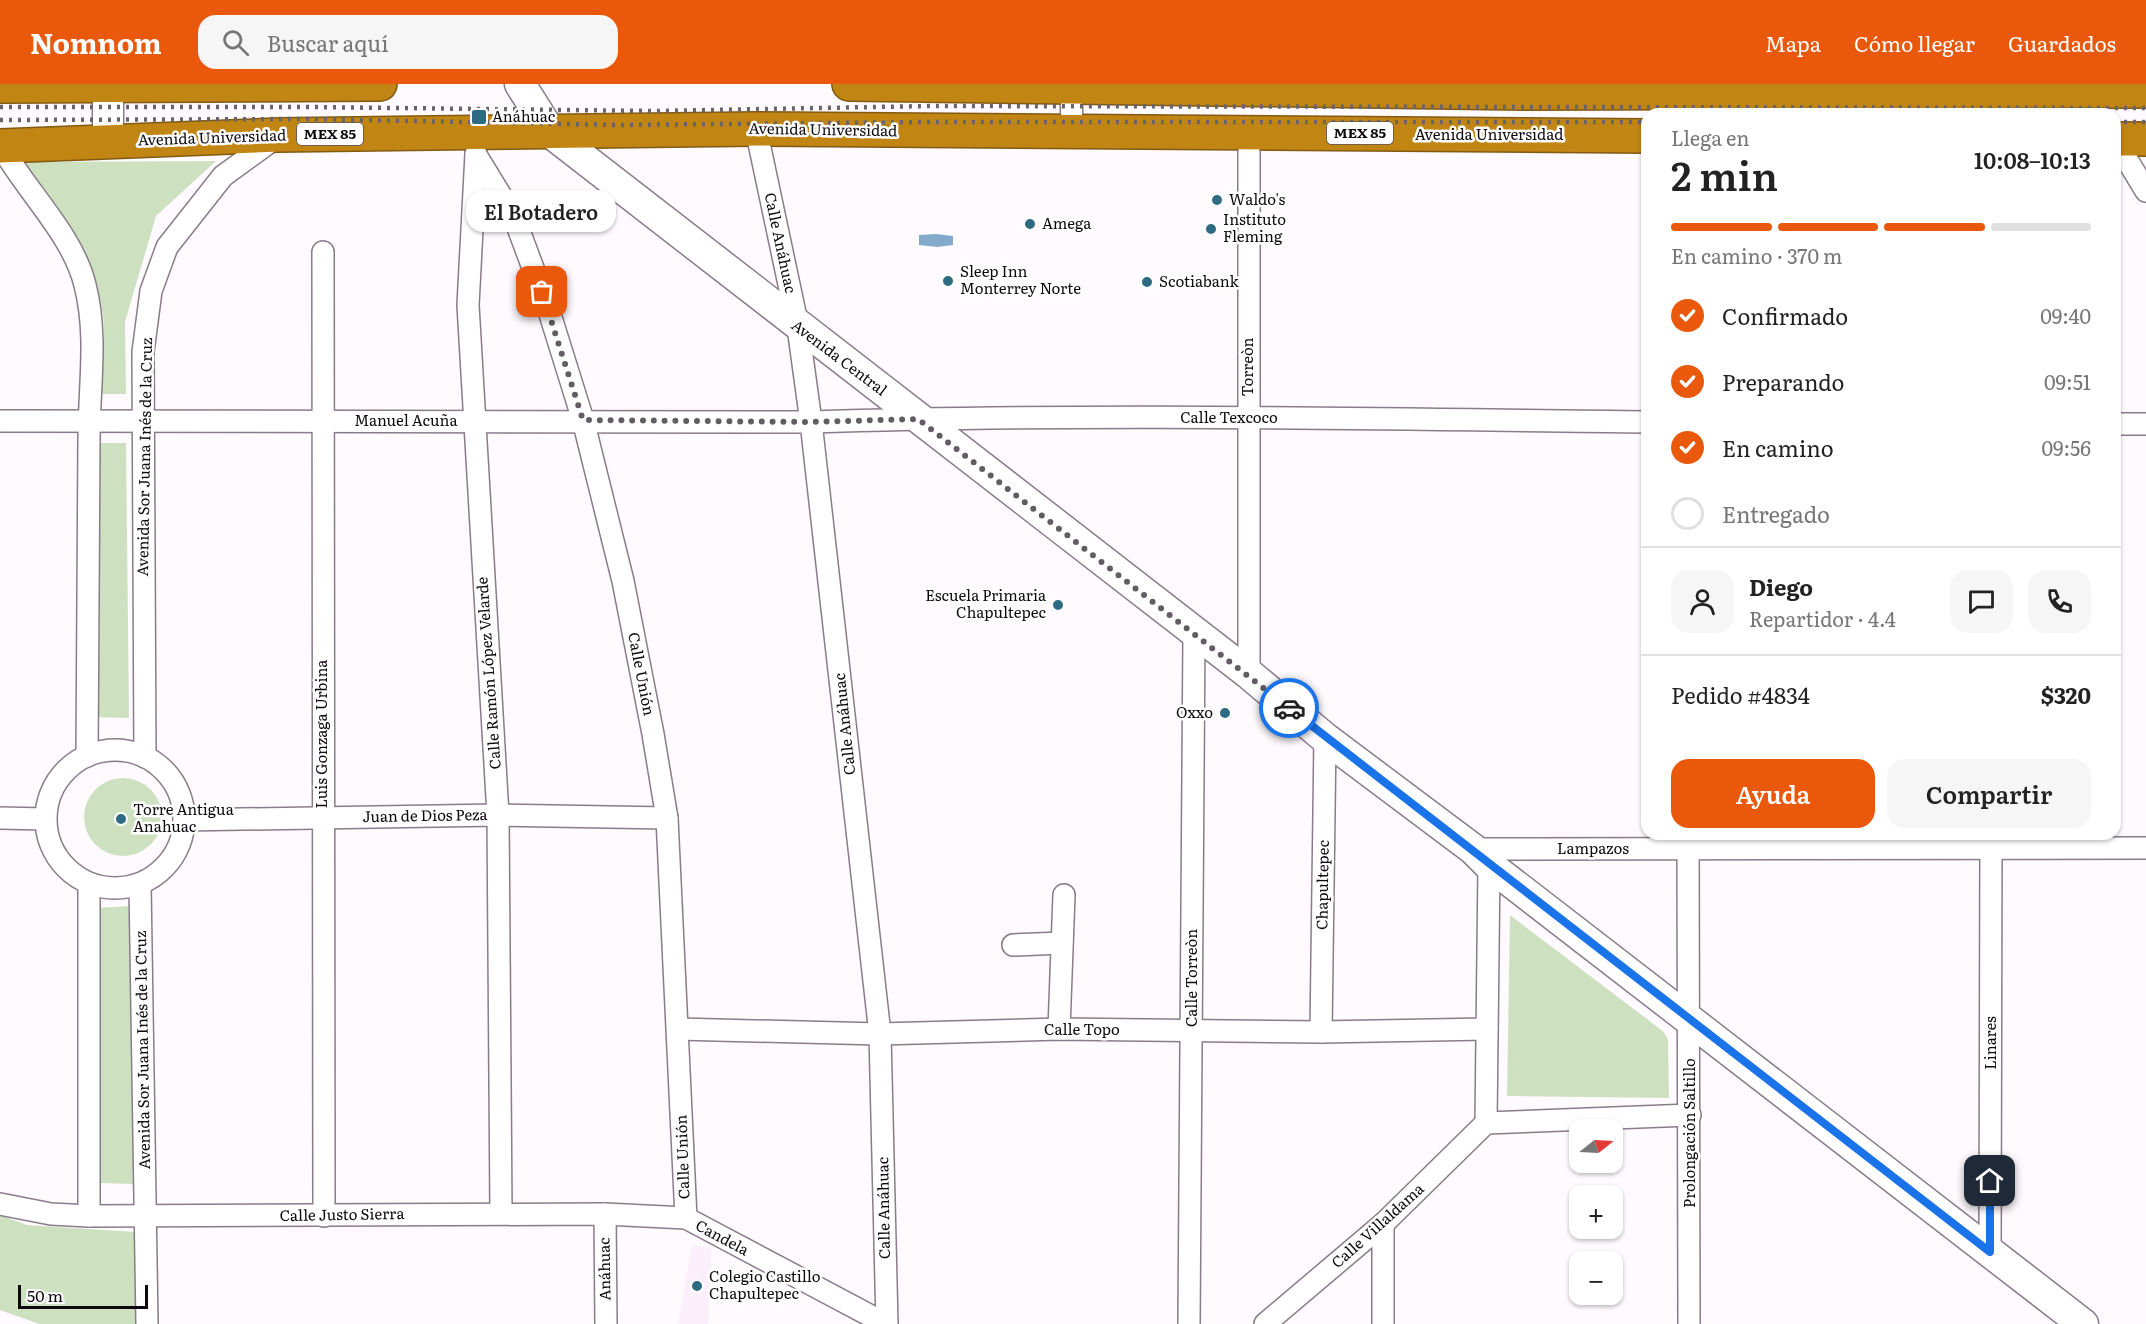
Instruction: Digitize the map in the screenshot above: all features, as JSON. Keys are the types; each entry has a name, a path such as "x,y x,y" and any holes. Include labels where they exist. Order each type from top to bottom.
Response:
{"highway":[{"path":"18,85 380,84"},
{"path":"849,84 1524,93 2146,91"},
{"name":"Avenida Universidad","path":"1,146 279,135 476,144 551,133 756,129 1641,136"},
{"path":"2121,139 2146,139"}],"street":[{"name":"Avenida Central","path":"520,84 551,133 798,327 1249,674 1325,738 2083,1324"},
{"path":"107,85 108,142"},
{"path":"1071,86 1072,133"},
{"name":"Calle Anáhuac","path":"756,129 798,327 811,422 880,1034 886,1324"},
{"name":"Torreòn","path":"1248,132 1249,674"},
{"name":"Avenida Sor Juana Inés de la Cruz","path":"145,757 143,352 152,291 167,247 223,176 279,135"},
{"name":"Calle Unión","path":"476,144 514,217 549,311 583,420 623,581 667,818 686,1218"},
{"name":"Calle Ramón López Velarde","path":"476,144 468,305 498,815 501,1213"},
{"path":"1,146 28,190 71,249 85,284 93,331 89,423 87,756"},
{"path":"2121,149 2146,191"},
{"name":"Luis Gonzaga Urbina","path":"322,252 324,1216"},
{"name":"Calle Texcoco","path":"811,422 918,419 1248,418 1641,422"},
{"name":"Manuel Acuña","path":"0,421 89,423 473,420 811,422"},
{"path":"2121,424 2146,424"},
{"name":"Calle Torreòn","path":"1189,1324 1194,633"},
{"name":"Chapultepec","path":"1321,1032 1325,738"},
{"path":"116,750 145,757 161,768 173,783 181,801 184,820 181,840 172,859 158,874 140,884 115,889 89,884 71,873 58,858 49,840 45,819 49,800 57,781 70,766 87,756 116,750"},
{"name":"Juan de Dios Peza","path":"184,820 498,815 667,818"},
{"path":"0,818 45,819"},
{"name":"Lampazos","path":"1481,857 1688,842 1991,841 2146,848"},
{"name":"Linares","path":"1990,1252 1991,841"},
{"name":"Prolongación Saltillo","path":"1688,842 1689,1324"},
{"path":"1481,857 1487,1029 1486,1123 1690,1115"},
{"path":"89,884 89,1216"},
{"name":"Avenida Sor Juana Inés de la Cruz","path":"140,884 147,1324"},
{"path":"1059,1029 1064,895"},
{"path":"1013,945 1062,943"},
{"name":"Calle Topo","path":"678,1029 880,1034 1059,1029 1321,1032 1487,1029"},
{"name":"Calle Villaldama","path":"1265,1324 1383,1224 1486,1123"},
{"name":"Calle Justo Sierra","path":"0,1204 51,1214 89,1216 501,1213 605,1214 686,1218"},
{"name":"Anáhuac","path":"605,1214 606,1324"},
{"name":"Candela","path":"686,1218 886,1324"},
{"path":"1383,1224 1383,1324"}],"shaded area":[{"name":"Colegio Castillo Chapultepec","path":"692,1244 712,1248 708,1324 678,1324"}],"green space":[{"path":"216,161 156,216 125,322 126,394 100,394 104,325 99,295 83,254 72,234 47,195 21,162"},
{"path":"93,443 126,443 129,718 89,717"},
{"path":"123,778 138,781 151,789 159,802 162,817 159,832 151,845 138,853 123,856 108,853 95,845 87,832 84,817 87,802 95,789 108,781"},
{"path":"131,906 134,1184 99,1183 96,908"},
{"path":"1510,915 1664,1032 1668,1040 1669,1098 1507,1096"},
{"path":"0,1215 27,1225 135,1232 141,1324 39,1324 0,1310"}],"water":[{"path":"919,235 953,236 953,245 937,247 919,245"}],"railway":[{"path":"0,107 309,107 654,111 930,106 2146,108"},
{"path":"0,120 309,119 618,125 929,122 1641,122"},
{"path":"2121,122 2146,122"}],"way so far":[{"path":"542,292 583,420 811,422 918,419 1249,674 1289,708"}],"place":[{"name":"Anáhuac","path":"479,117"},
{"name":"Waldo's","path":"1217,200"},
{"name":"Amega","path":"1030,224"},
{"name":"Instituto Fleming","path":"1211,229"},
{"name":"Sleep Inn Monterrey Norte","path":"948,281"},
{"name":"Scotiabank","path":"1147,282"},
{"name":"El Botadero","path":"542,292"},
{"name":"Escuela Primaria Chapultepec","path":"1058,605"},
{"name":"Oxxo","path":"1225,713"},
{"name":"Torre Antigua Anahuac","path":"121,819"},
{"name":"Colegio Castillo Chapultepec","path":"697,1286"}],"route":[{"path":"1289,708 1990,1252 1990,1181"}]}
